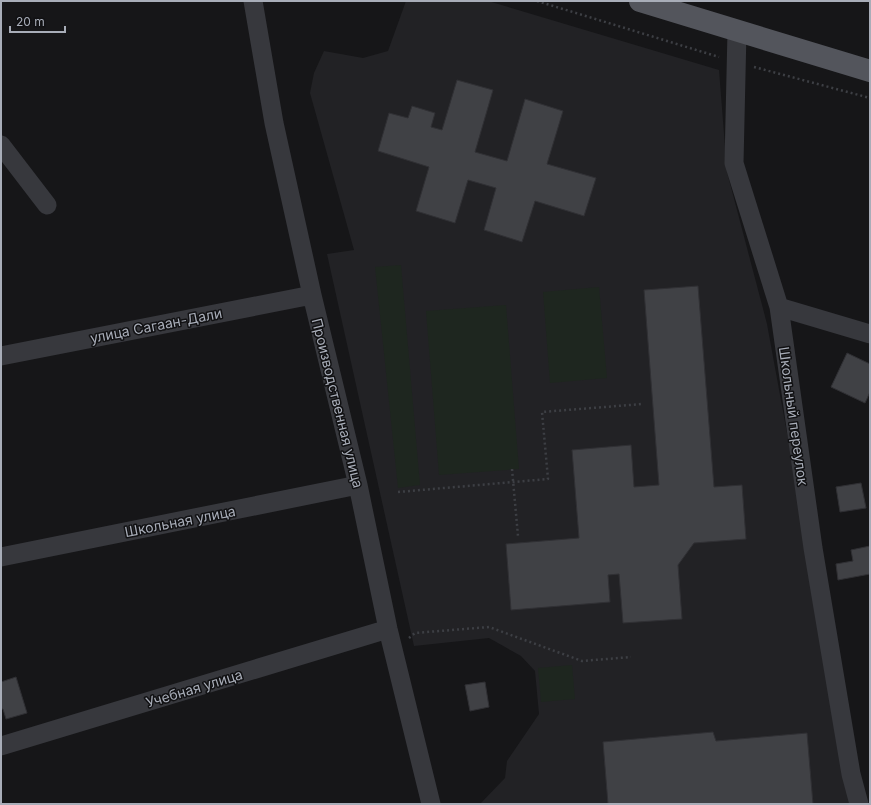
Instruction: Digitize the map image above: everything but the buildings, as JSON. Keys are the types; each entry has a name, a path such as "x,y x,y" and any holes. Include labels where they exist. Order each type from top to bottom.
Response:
{"main road":[{"path":"640,1 870,71"}],"street":[{"name":"Производственная улица","path":"253,1 274,123 312,295 358,485 388,629 431,804"},
{"name":"Школьный переулок","path":"737,31 734,163 779,307 813,548 851,774 859,804"},
{"path":"1,145 47,205"},
{"name":"улица Сагаан-Дали","path":"1,356 312,295"},
{"path":"779,307 870,334"},
{"name":"Школьная улица","path":"1,557 358,485"},
{"name":"Учебная улица","path":"1,746 388,629"}],"path":[{"path":"537,1 736,63 870,98"},
{"path":"398,492 548,479 542,412 642,404"},
{"path":"512,469 518,536"},
{"path":"393,650 415,633 489,627 582,661 631,657"}],"shaded area":[{"path":"406,1 488,1 719,70 727,172 767,324 855,804 480,804 505,778 507,761 539,714 535,671 521,656 489,638 414,646 327,254 354,250 310,93 314,73 324,51 363,58 388,51"},
{"path":"401,265 420,485 398,488 375,267"},
{"path":"599,287 607,378 550,383 543,292"},
{"path":"506,305 519,469 439,475 426,311"},
{"path":"572,665 575,699 541,702 538,668"}]}
